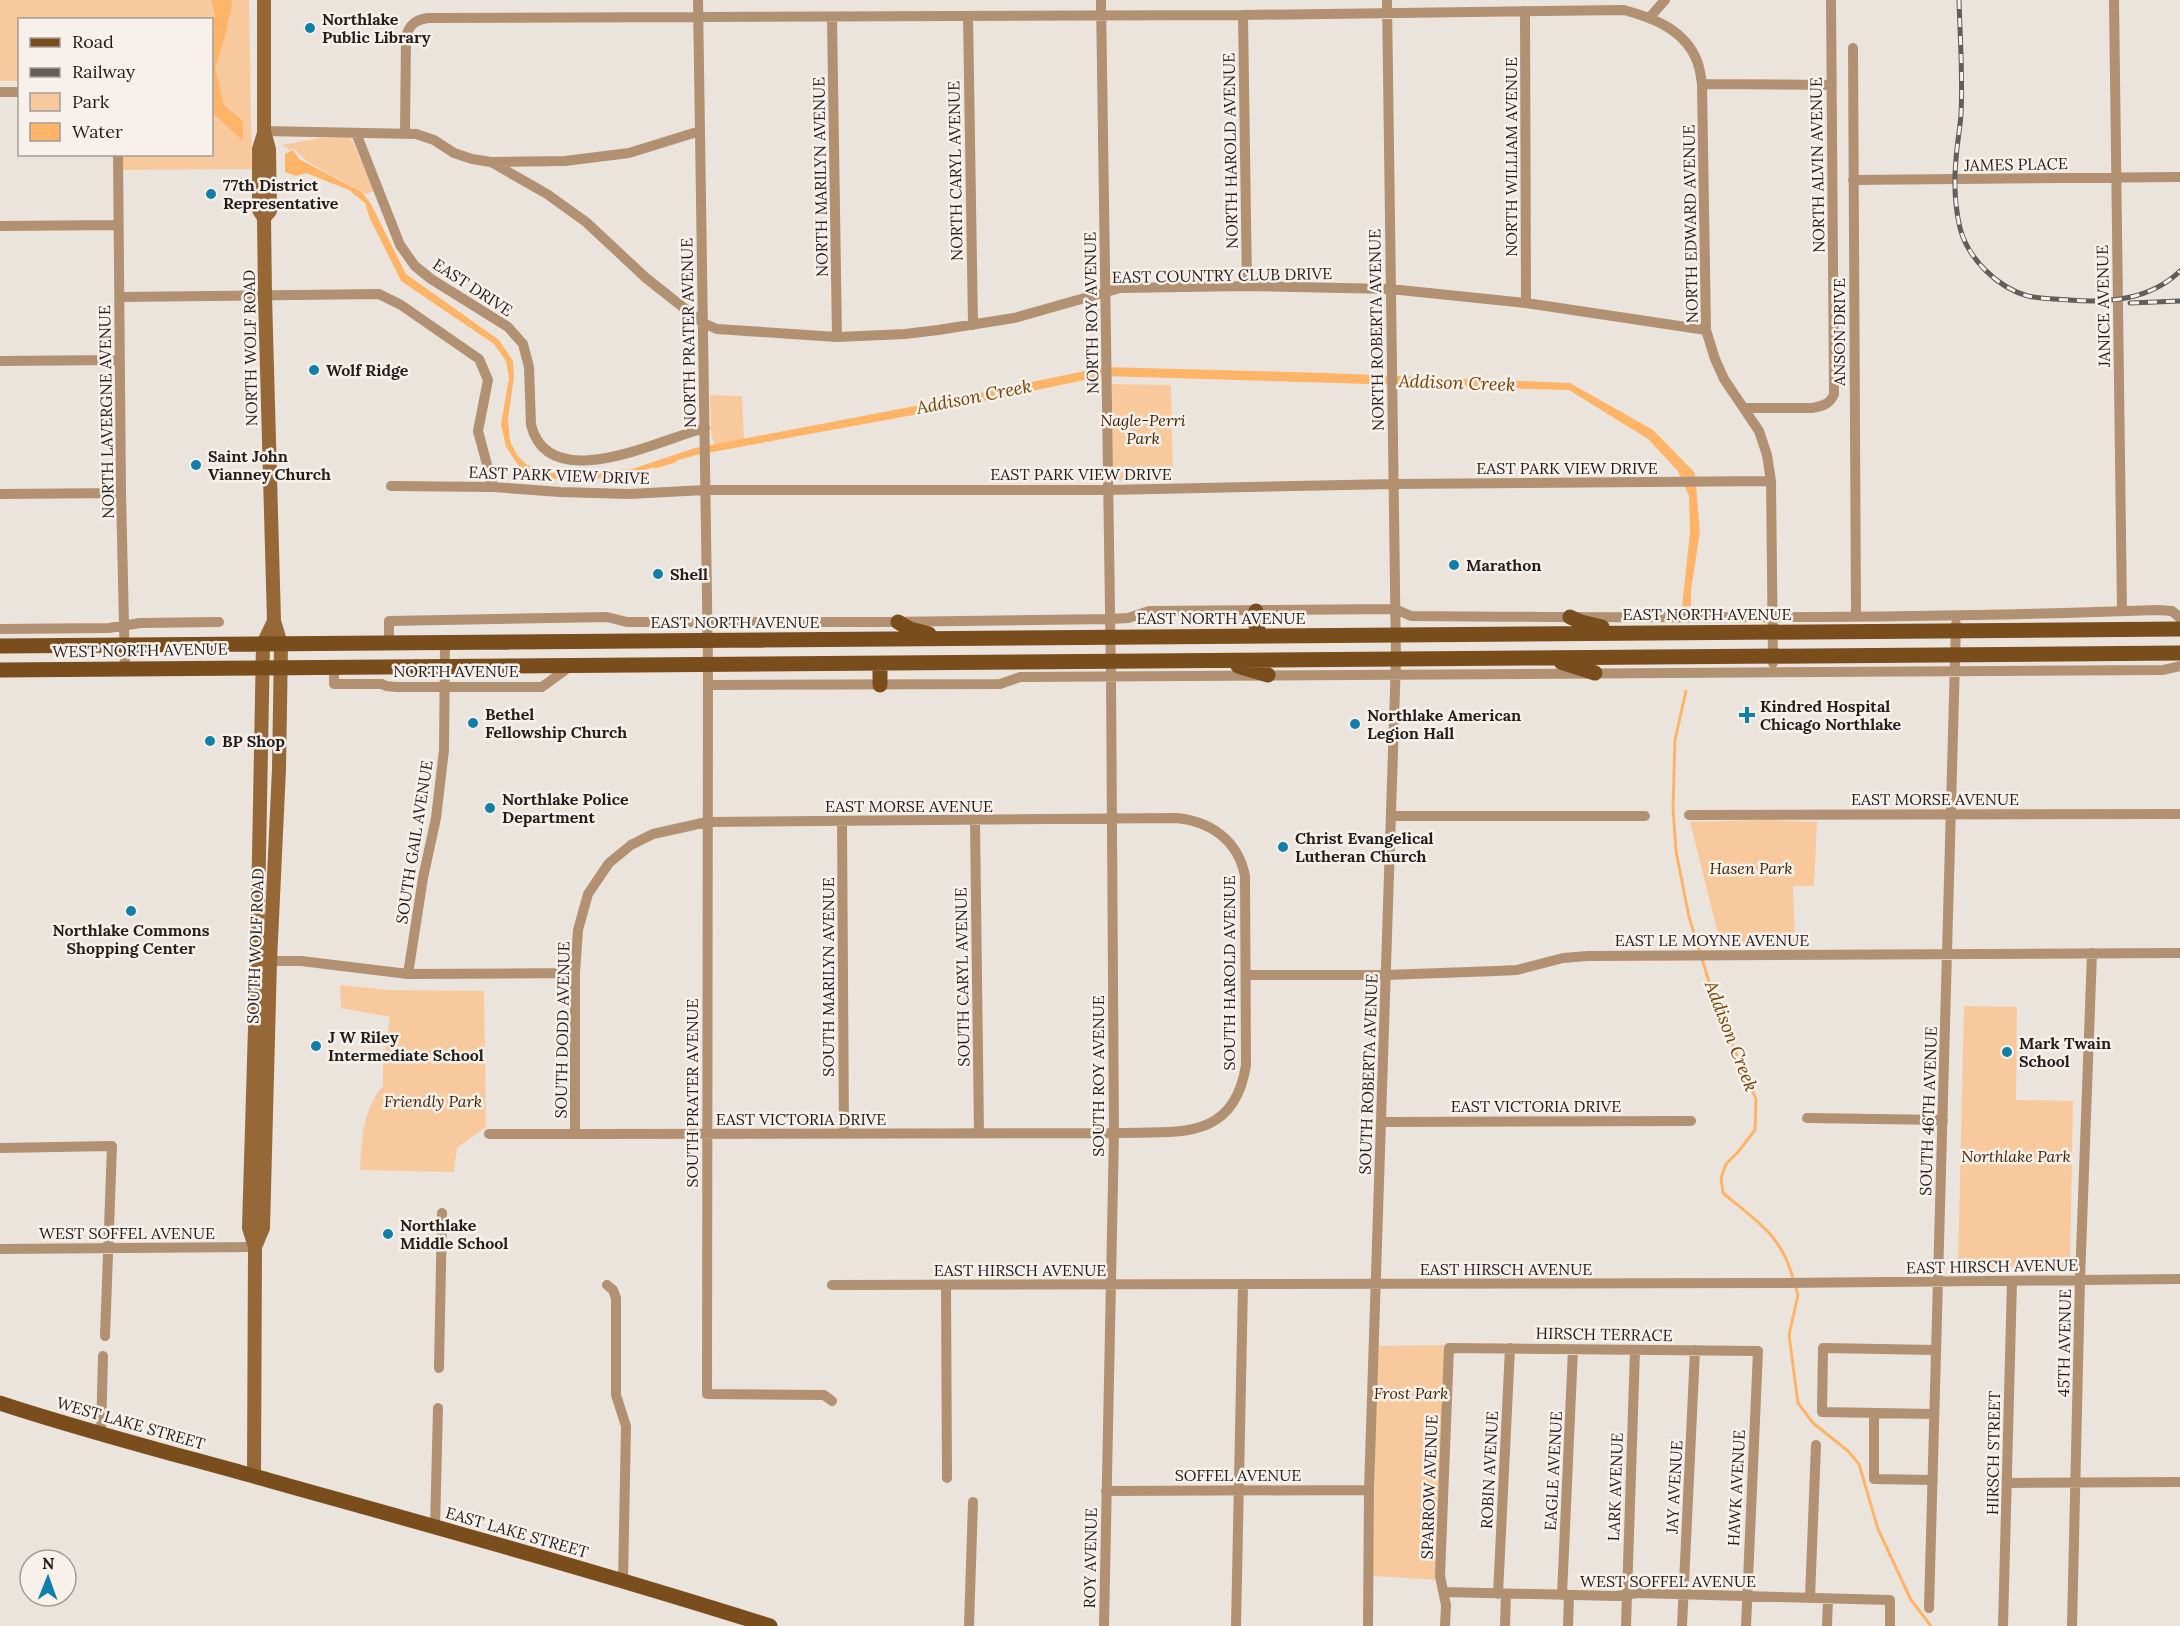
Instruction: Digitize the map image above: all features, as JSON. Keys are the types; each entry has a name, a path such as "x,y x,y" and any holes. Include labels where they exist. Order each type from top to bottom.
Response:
{"main road":[{"name":"NORTH WOLF ROAD","path":"264,0 264,132 270,163 270,211 264,218 265,296 274,621 281,644"},
{"path":"1256,612 1256,626 1261,636"},
{"path":"1570,617 1581,622 1623,632"},
{"path":"2153,630 2180,619"},
{"name":"NORTH WOLF ROAD","path":"263,644 274,621"},
{"path":"898,622 910,629 946,639"},
{"name":"EAST NORTH AVENUE","path":"263,644 2180,629"},
{"name":"SOUTH WOLF ROAD","path":"263,644 264,961"},
{"name":"WEST NORTH AVENUE","path":"0,646 263,644"},
{"name":"SOUTH WOLF ROAD","path":"254,1476 255,1247 249,1228 264,961 279,769 281,644"},
{"path":"2143,653 2168,659 2180,665"},
{"path":"281,667 1111,661 1214,661 1395,667 1547,658 2180,653"},
{"path":"1547,658 1595,674"},
{"path":"1214,661 1268,675"},
{"path":"880,664 880,685"},
{"name":"WEST NORTH AVENUE","path":"0,670 281,667"},
{"name":"WEST LAKE STREET","path":"0,1402 101,1435 254,1476"},
{"name":"EAST LAKE STREET","path":"254,1476 624,1581 770,1626"}],"street":[{"name":"NORTH PRATER AVENUE","path":"698,0 708,665"},
{"name":"NORTH ROY AVENUE","path":"1101,0 1111,661"},
{"name":"NORTH ROBERTA AVENUE","path":"1387,0 1395,667"},
{"path":"1650,17 1665,0"},
{"name":"NORTH ALVIN AVENUE","path":"1745,408 1823,406 1832,400 1836,386 1831,0"},
{"name":"JANICE AVENUE","path":"2114,0 2122,611"},
{"name":"NORTH EDWARD AVENUE","path":"405,132 406,37 408,29 420,19 1243,15 1624,10 1650,17 1668,26 1685,41 1696,60 1702,84 1706,330 1724,379 1759,431 1767,454 1771,481 1773,672"},
{"name":"NORTH WILLIAM AVENUE","path":"1525,11 1526,303"},
{"name":"NORTH HAROLD AVENUE","path":"1243,15 1246,286"},
{"name":"NORTH MARILYN AVENUE","path":"832,16 837,337"},
{"name":"NORTH CARYL AVENUE","path":"968,16 973,325"},
{"name":"ANSON DRIVE","path":"1853,48 1856,615"},
{"path":"1702,84 1831,85"},
{"path":"0,92 18,92"},
{"path":"491,162 565,161 609,156 656,147 700,131"},
{"name":"EAST COUNTRY CLUB DRIVE","path":"264,132 405,132 425,137 454,153 491,162 547,194 586,222 646,278 703,323 717,329 837,337 906,334 1014,318 1120,288 1246,286 1390,289 1526,303 1706,330"},
{"name":"EAST DRIVE","path":"356,133 400,245 415,266 430,279 508,327 523,344 528,357 531,425 533,434 542,448 556,457 591,460 627,453 705,428"},
{"name":"NORTH LAVERGNE AVENUE","path":"118,156 125,669"},
{"name":"JAMES PLACE","path":"1853,180 2180,177"},
{"path":"0,226 118,225"},
{"path":"119,297 379,294 474,354 483,365 488,380 478,431 493,487"},
{"path":"0,361 119,360"},
{"name":"EAST PARK VIEW DRIVE","path":"391,486 493,487 629,494 705,490 1108,490 1393,484 1771,481"},
{"path":"0,494 121,493"},
{"name":"EAST NORTH AVENUE","path":"389,642 389,621 607,617 627,622 898,622 1110,619 1128,618 1149,612 1395,609 1411,616 1570,617 2172,611 2180,619"},
{"name":"SOUTH 46TH AVENUE","path":"1929,1608 1956,614"},
{"name":"WEST NORTH AVENUE","path":"0,629 109,628 140,623 219,622"},
{"name":"SOUTH GAIL AVENUE","path":"408,974 423,878 436,818 444,750 444,642"},
{"name":"SOUTH ROY AVENUE","path":"1106,1491 1114,1133 1111,661"},
{"name":"NORTH AVENUE","path":"334,667 334,684 382,684 397,687 542,687 572,665"},
{"name":"SOUTH PRATER AVENUE","path":"708,665 707,1394 824,1395 832,1401"},
{"path":"708,685 1000,684 1020,677 1268,675 1395,667 1595,674 2163,670 2180,665"},
{"name":"SOUTH ROBERTA AVENUE","path":"1369,1490 1395,667"},
{"name":"EAST MORSE AVENUE","path":"1689,815 2180,814"},
{"path":"1391,816 1645,816"},
{"name":"EAST MORSE AVENUE","path":"707,822 975,821 1111,817"},
{"name":"SOUTH HAROLD AVENUE","path":"1111,817 1194,820 1215,829 1230,843 1241,861 1245,876 1246,975 1246,1065 1238,1097 1230,1108 1206,1126 1188,1130 1114,1133"},
{"name":"SOUTH MARILYN AVENUE","path":"842,821 844,1134"},
{"name":"SOUTH CARYL AVENUE","path":"975,821 979,1133"},
{"name":"SOUTH DODD AVENUE","path":"575,1134 575,973 578,930 588,894 609,863 631,845 653,834 707,822"},
{"name":"45TH AVENUE","path":"2072,1626 2080,1280 2092,953"},
{"name":"EAST LE MOYNE AVENUE","path":"1246,975 1386,975 1517,970 1563,958 1588,956 2180,953"},
{"path":"264,961 302,962 408,974 575,973"},
{"path":"1808,1118 1942,1120"},
{"name":"EAST VICTORIA DRIVE","path":"1381,1122 1691,1121"},
{"name":"EAST VICTORIA DRIVE","path":"489,1134 1114,1133"},
{"path":"0,1148 112,1146 105,1336"},
{"path":"439,1368 442,1213"},
{"name":"WEST SOFFEL AVENUE","path":"0,1249 255,1247"},
{"name":"EAST HIRSCH AVENUE","path":"832,1286 1783,1284 2180,1279"},
{"name":"HIRSCH STREET","path":"2003,1626 2012,1281"},
{"path":"607,1285 613,1290 617,1306 616,1395 626,1426 624,1581"},
{"path":"946,1285 947,1478"},
{"path":"1236,1626 1243,1285"},
{"name":"HIRSCH TERRACE","path":"1449,1348 1758,1351"},
{"name":"SPARROW AVENUE","path":"1445,1626 1445,1593 1440,1576 1449,1348"},
{"name":"ROBIN AVENUE","path":"1505,1626 1502,1594 1510,1348"},
{"path":"1934,1414 1822,1412 1823,1348 1936,1350"},
{"name":"EAGLE AVENUE","path":"1568,1626 1565,1595 1573,1349"},
{"name":"LARK AVENUE","path":"1626,1626 1635,1350"},
{"name":"JAY AVENUE","path":"1682,1626 1695,1350"},
{"name":"HAWK AVENUE","path":"1746,1626 1758,1351"},
{"path":"101,1435 103,1356"},
{"path":"435,1528 438,1408"},
{"path":"1874,1413 1874,1479 1933,1480"},
{"path":"1810,1598 1816,1445"},
{"path":"2007,1483 2180,1482"},
{"path":"1368,1626 1369,1490"},
{"name":"SOFFEL AVENUE","path":"1106,1491 1369,1490"},
{"name":"ROY AVENUE","path":"1104,1626 1106,1491"},
{"path":"969,1626 973,1502"},
{"name":"WEST SOFFEL AVENUE","path":"1445,1593 1616,1596 1684,1594 1890,1600 1890,1626"},
{"path":"1827,1626 1828,1599"}],"green space":[{"path":"0,0 249,0 252,169 122,170 122,156 213,156 213,18 18,18 18,81 0,81"},
{"path":"347,137 353,142 374,191 366,194 308,162 294,149 290,150 282,145 320,138"},
{"name":"Nagle-Perri Park","path":"1112,384 1171,385 1173,480 1122,481 1113,474"},
{"path":"710,395 742,396 744,440 714,444 711,432"},
{"name":"Hasen Park","path":"1765,820 1817,822 1814,886 1793,886 1795,944 1721,946 1690,822"},
{"name":"Friendly Park","path":"340,985 389,990 484,991 486,1127 457,1148 454,1172 360,1170 367,1115 383,1086 383,1066 390,1017 341,1008"},
{"name":"Northlake Park","path":"1964,1006 2017,1007 2016,1100 2073,1101 2070,1266 1958,1267"},
{"name":"Frost Park","path":"1447,1345 1438,1580 1373,1576 1377,1346"}],"water":[{"path":"211,0 231,0 232,6 224,40 215,68 224,105 243,121 243,141 213,113 215,14"},
{"path":"293,150 299,159 362,192 371,204 406,274 499,340 513,361 514,377 508,419 510,441 517,455 527,465 550,473 632,469 695,448 1104,367 1570,383 1653,430 1695,473 1700,532 1691,590 1691,606 1682,607 1690,532 1689,496 1678,471 1648,439 1569,390 1104,376 935,411 696,455 617,478 545,479 521,469 506,447 501,424 509,378 506,361 494,344 401,281 370,219 365,203 349,190 306,173 296,176 285,172 285,154"}],"waterway":[{"name":"Addison Creek","path":"655,467 675,461"},
{"name":"Addison Creek","path":"1686,691 1675,740 1673,808 1676,851 1689,917 1720,1017 1756,1099 1755,1130 1726,1164 1721,1178 1723,1193 1757,1221 1775,1240 1793,1279"},
{"name":"Addison Creek","path":"1795,1285 1798,1295 1789,1335 1798,1403 1813,1423 1848,1451 1859,1464 1878,1529 1911,1600 1931,1626"}],"railway":[{"path":"1959,0 1962,100 1955,167 1955,194 1960,228 1977,261 1995,279 2017,292 2038,298 2084,301 2114,300 2142,294 2168,281 2180,271"},
{"path":"2130,303 2180,301"}],"place":[{"name":"Northlake Public Library","path":"310,28"},
{"name":"77th District Representative","path":"211,194"},
{"name":"Wolf Ridge","path":"314,370"},
{"name":"Saint John Vianney Church","path":"196,465"},
{"name":"Marathon","path":"1454,565"},
{"name":"Shell","path":"658,574"},
{"name":"Kindred Hospital Chicago Northlake","path":"1747,715"},
{"name":"Bethel Fellowship Church","path":"473,723"},
{"name":"Northlake American Legion Hall","path":"1355,724"},
{"name":"BP Shop","path":"210,741"},
{"name":"Northlake Police Department","path":"490,808"},
{"name":"Christ Evangelical Lutheran Church","path":"1283,847"},
{"name":"Northlake Commons Shopping Center","path":"131,911"},
{"name":"J W Riley Intermediate School","path":"316,1046"},
{"name":"Mark Twain School","path":"2007,1052"},
{"name":"Northlake Middle School","path":"388,1234"}]}
